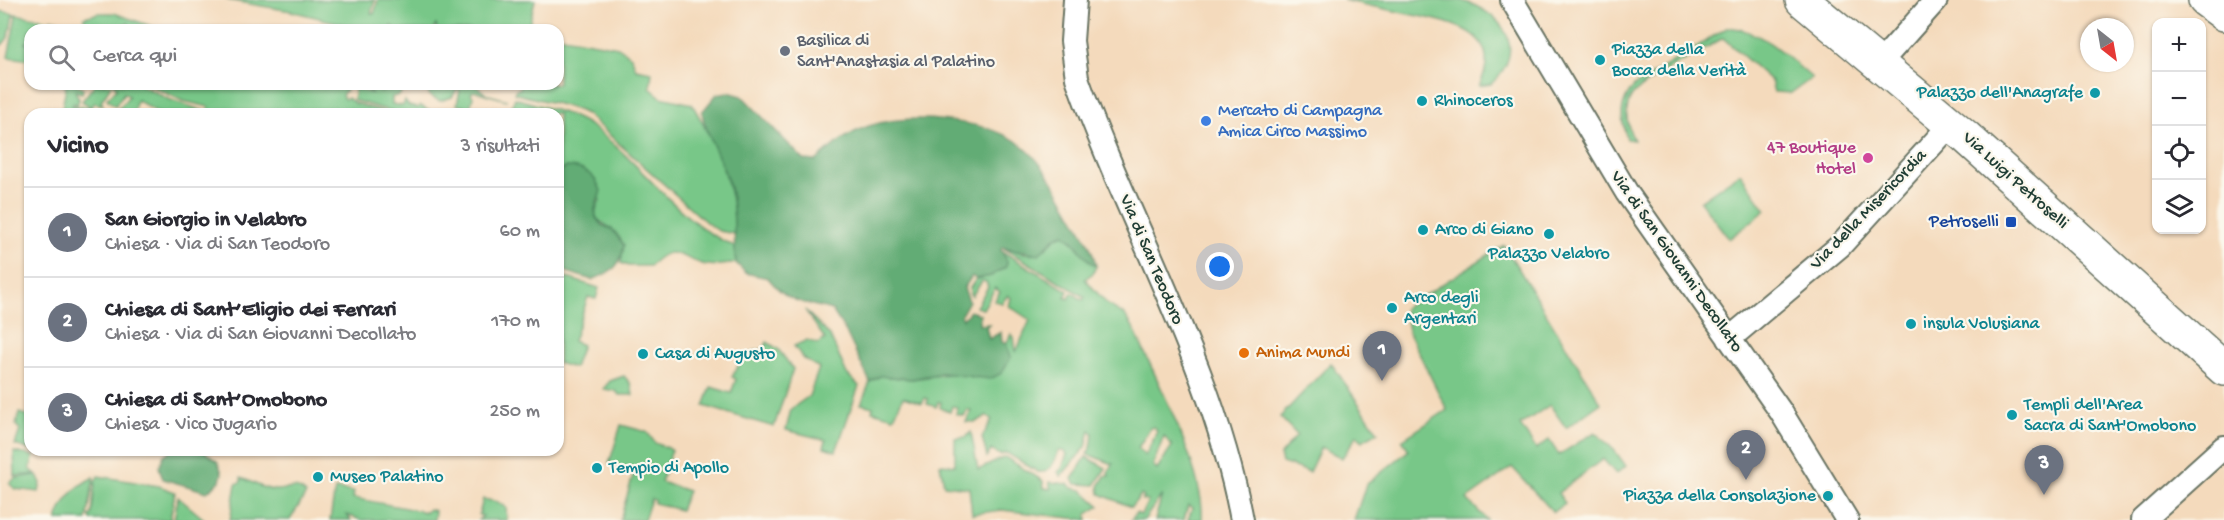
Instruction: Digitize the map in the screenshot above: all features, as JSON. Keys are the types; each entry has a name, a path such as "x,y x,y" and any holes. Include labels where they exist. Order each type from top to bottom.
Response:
{"main road":[{"name":"Via Luigi Petroselli","path":"1802,0 1951,124 2224,369"},
{"path":"2205,0 2224,14"}],"street":[{"name":"Via di San Teodoro","path":"1076,0 1072,41 1077,78 1208,398 1231,466 1242,520"},
{"name":"Via di San Giovanni Decollato","path":"1512,0 1627,193 1781,412 1847,520"},
{"path":"1879,64 1936,0"},
{"name":"Via della Misericordia","path":"1729,339 1839,246 1951,124"},
{"path":"2142,520 2224,447"}],"green space":[{"path":"227,0 375,0 371,13 374,14 378,0 535,0 529,24 343,24 291,11"},
{"path":"1343,0 1459,0 1474,5 1488,13 1506,33 1509,45 1508,58 1503,71 1491,84 1479,86 1486,67 1485,53 1479,41 1469,32 1440,21"},
{"path":"0,11 46,20 46,24 24,24 24,59 8,57 16,16 13,15 9,36 0,46"},
{"path":"99,13 114,13 145,24 87,24 84,23 84,17"},
{"path":"51,19 74,24 47,24"},
{"path":"1728,27 1764,39 1812,78 1791,93 1774,92 1771,81 1723,38 1660,74 1632,96 1629,101 1627,118 1634,140 1627,139 1622,111 1634,86"},
{"path":"564,37 618,47 631,56 636,69 652,72 650,88 661,97 692,104 716,150 728,182 736,234 719,231 707,223 586,114 559,104 514,93 516,90 564,90"},
{"path":"65,90 83,90 82,93 75,91 79,99 77,105 74,103 72,105 79,108 62,108"},
{"path":"90,90 108,90 101,101 103,105 94,103 91,107 82,101"},
{"path":"115,90 151,90 168,99 195,108 150,108 137,100 135,108 119,108 129,96 124,93 115,106 107,99"},
{"path":"160,90 346,90 342,95 344,99 348,98 354,103 371,108 209,108 183,101"},
{"path":"355,90 371,93 369,90 382,92 383,90 401,90 400,95 392,97 392,104 403,106 405,101 409,106 418,108 380,108 353,100"},
{"path":"427,90 456,90 452,97 440,101 430,96"},
{"path":"460,90 481,90 486,94 507,100 474,91 471,93 473,97 470,108 457,105"},
{"path":"728,92 742,96 804,160 816,161 834,145 861,129 885,122 904,120 944,120 964,123 984,128 1016,141 1033,156 1060,193 1086,238 1096,266 1064,234 1056,237 1039,254 1002,247 1001,250 1007,261 1006,267 991,276 976,279 972,276 964,288 969,301 961,315 963,319 970,311 980,314 979,325 989,324 986,327 989,339 1001,332 1002,342 1006,344 1011,357 1002,373 990,379 942,373 912,379 880,376 870,382 845,330 832,310 790,298 768,278 746,273 736,263 730,188 706,129 702,112 717,94"},
{"path":"515,98 549,108 511,108"},
{"path":"564,113 589,125 608,139 676,206 713,235 734,246 736,263 706,265 669,253 657,259 650,266 628,266 621,263 624,245 614,231 599,221 596,215 600,200 567,167 564,168"},
{"path":"564,168 579,168 596,180 601,191 595,209 596,218 602,225 612,229 624,245 618,264 592,280 564,271"},
{"path":"1740,173 1766,210 1729,239 1700,201"},
{"path":"1061,235 1069,237 1087,259 1096,266 1093,273 1085,279 1108,305 1125,315 1133,327 1187,450 1196,476 1202,520 1188,520 1192,508 1188,505 1184,520 1155,520 1162,495 1144,520 1131,520 1136,513 1141,515 1148,501 1142,500 1144,497 1141,495 1131,507 1100,494 1099,486 1105,476 1109,476 1108,473 1113,464 1087,454 1091,447 1093,434 1090,430 1086,447 1061,476 1058,472 1067,454 1064,451 1059,451 1052,466 1042,472 1038,472 1007,453 1000,455 991,450 987,457 982,437 992,420 987,416 976,422 966,422 971,411 968,410 964,416 956,414 957,407 952,406 950,412 940,408 941,402 938,402 936,407 927,404 928,399 925,398 922,403 903,397 894,417 872,411 873,407 861,404 870,382 880,376 912,379 956,373 976,378 1011,357 1006,344 1011,334 1014,337 1016,352 1030,320 1009,306 1011,298 1008,295 1002,303 994,301 1000,292 995,288 983,309 976,307 988,287 986,282 982,281 972,296 970,294 970,288 976,279 991,276 1007,261 1000,250 1068,291 1065,297 1069,299 1072,293 1083,300 1085,297 1002,247 1024,253 1040,252","holes":["1154,427 1157,431 1145,456 1138,448 1150,428","1164,436 1172,446 1157,470 1153,465"]},
{"path":"1504,245 1601,403 1566,428 1550,405 1520,425 1536,449 1549,440 1559,455 1595,432 1615,451 1626,466 1616,474 1603,459 1558,493 1565,503 1553,512 1512,467 1467,499 1487,520 1354,520 1366,485 1409,450 1402,440 1447,410 1408,331 1404,308"},
{"path":"564,277 599,288 596,299 588,297 573,341 582,345 574,368 564,365"},
{"path":"805,310 830,336 847,374 859,386 836,451 824,447 826,440 786,430 791,409 809,396 819,368 804,359 794,346 807,340 818,344 825,339"},
{"path":"767,342 778,349 793,369 774,427 704,406 711,387 731,393 736,379 732,377 741,362 753,352 764,349"},
{"path":"1331,363 1378,432 1362,441 1357,435 1342,458 1321,447 1309,472 1282,463 1280,455 1297,435 1280,417"},
{"path":"624,376 631,384 633,395 619,395 616,391 603,389 610,381"},
{"path":"19,413 24,414 24,448 15,445 20,430 16,425"},
{"path":"621,425 647,432 655,443 672,450 661,482 688,491 680,510 654,503 651,499 644,520 620,520 634,472 609,464"},
{"path":"971,432 978,470 1005,457 1043,481 1044,488 1051,489 1049,482 1068,484 1072,488 1082,490 1100,506 1087,514 1088,520 1002,510 972,514 969,488 944,485 940,464 955,465 955,438 966,437"},
{"path":"14,452 24,454 24,456 34,456 30,469 36,474 15,476"},
{"path":"164,456 210,456 218,462 222,473 220,481 207,492 163,479 159,467"},
{"path":"1086,457 1106,468 1095,485 1076,484 1072,479"},
{"path":"37,475 41,483 39,492 15,489 9,483 16,478"},
{"path":"98,476 159,486 175,492 170,520 91,520 89,516 92,514 95,482"},
{"path":"94,477 87,520 57,520 71,494"},
{"path":"241,478 261,487 278,490 294,488 306,494 290,520 230,520 236,484 241,482"},
{"path":"335,489 354,492 353,498 426,512 429,509 435,511 434,520 361,520 347,515 351,520 330,520"},
{"path":"178,497 205,520 174,520"},
{"path":"483,499 498,502 506,508 507,520 478,520 483,516 479,515"}],"place":[{"name":"Basilica di Sant'Anastasia al Palatino","path":"785,51"},
{"name":"Piazza della Bocca della Verità","path":"1600,60"},
{"name":"Palazzo dell'Anagrafe","path":"2095,93"},
{"name":"Rhinoceros","path":"1422,101"},
{"name":"Mercato di Campagna Amica Circo Massimo","path":"1206,121"},
{"name":"47 Boutique Hotel","path":"1868,158"},
{"name":"Petroselli","path":"2011,222"},
{"name":"Arco di Giano","path":"1423,230"},
{"name":"Palazzo Velabro","path":"1549,234"},
{"name":"Arco degli Argentari","path":"1392,308"},
{"name":"insula Volusiana","path":"1911,324"},
{"name":"Anima Mundi","path":"1244,353"},
{"name":"Casa di Augusto","path":"643,354"},
{"name":"San Giorgio in Velabro","path":"1382,381"},
{"name":"Templi dell'Area Sacra di Sant'Omobono","path":"2012,415"},
{"name":"Tempio di Apollo","path":"597,468"},
{"name":"Museo Palatino","path":"318,477"},
{"name":"Chiesa di Sant’Eligio dei Ferrari","path":"1746,480"},
{"name":"Chiesa di Sant’Omobono","path":"2044,495"},
{"name":"Piazza della Consolazione","path":"1828,496"}]}
